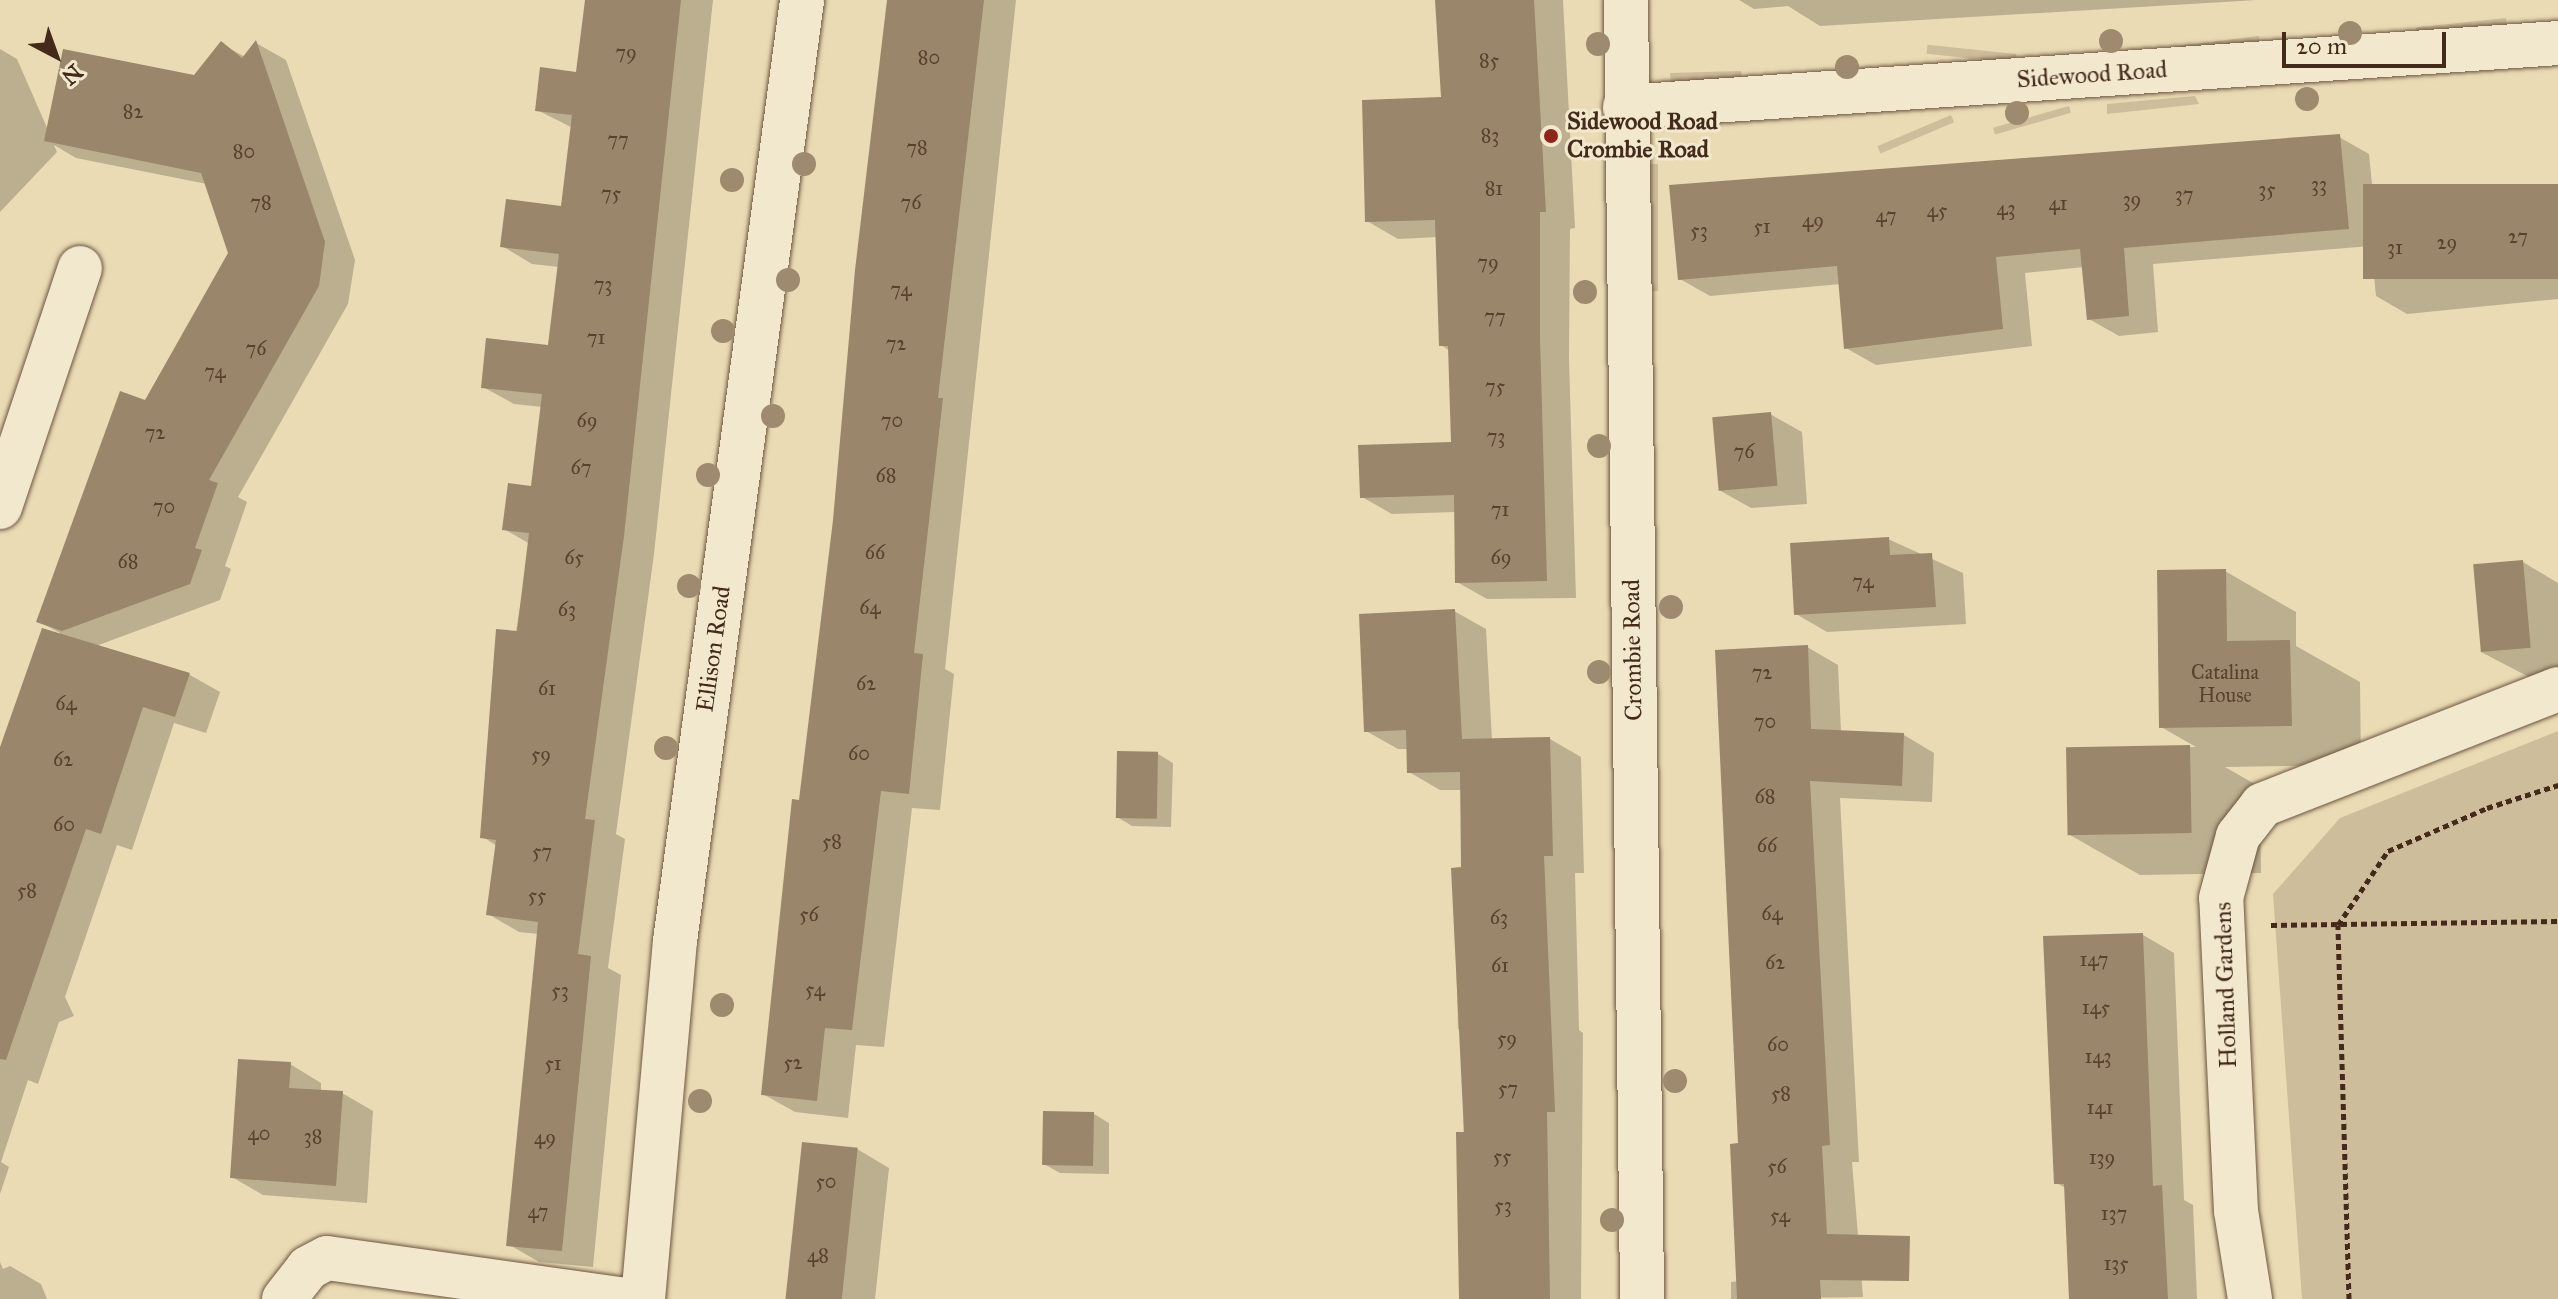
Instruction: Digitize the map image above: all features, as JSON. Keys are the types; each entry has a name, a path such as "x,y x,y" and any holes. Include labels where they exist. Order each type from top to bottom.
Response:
{"street":[{"name":"Ellison Road","path":"643,1299 675,941 802,0"},
{"name":"Crombie Road","path":"1626,0 1642,1299"},
{"name":"Sidewood Road","path":"1625,107 2558,43"},
{"path":"0,507 80,268"},
{"name":"Holland Gardens","path":"2250,1299 2236,1211 2221,898 2238,836 2262,805 2558,689"},
{"path":"284,1299 308,1268 327,1258 619,1299"}],"path":[{"path":"2349,1299 2338,925 2388,851 2487,808 2558,785"},
{"path":"2222,925 2558,921"}],"shaded area":[{"path":"2506,18 2507,27 2416,36 2415,28"},
{"path":"2259,36 2260,44 2176,54 2175,46"},
{"path":"1927,45 2016,54 2015,63 1927,54"},
{"path":"1741,71 1742,82 1671,86 1670,73"},
{"path":"2195,96 2199,104 2107,114 2107,104"},
{"path":"2069,106 2071,113 1995,135 1993,128"},
{"path":"1951,115 1954,122 1880,154 1877,146"},
{"path":"1647,164 1658,164 1658,291 1647,291"},
{"path":"2558,731 2558,1299 2302,1299 2273,894 2340,818"}],"building":[{"path":"585,0 681,0 624,536 585,819 595,820 578,954 591,956 562,1251 506,1246 538,922 486,915 496,840 480,838 496,629 517,631 529,533 502,530 508,483 531,486 542,394 481,388 486,338 548,345 559,254 500,247 506,199 561,206 572,115 535,111 540,67 576,72"},
{"path":"887,0 984,0 938,398 943,398 914,653 923,654 909,794 881,791 852,1030 825,1028 817,1101 761,1095 792,799 799,800 833,520 855,270"},
{"path":"1435,0 1534,0 1546,212 1540,212 1540,339 1547,581 1455,583 1454,495 1360,498 1358,445 1451,442 1448,346 1439,346 1435,220 1365,222 1362,100 1441,97"},
{"path":"256,40 325,242 319,286 209,480 218,483 195,548 202,550 190,584 62,631 36,622 120,391 145,400 228,253 201,173 44,141 63,49 194,75 221,41 242,58"},
{"path":"2340,134 2349,229 2124,248 2129,316 2087,320 2080,249 1996,257 2003,329 1844,349 1837,266 1678,280 1669,185"},
{"path":"2363,184 2558,184 2558,279 2363,279"},
{"path":"1771,412 1777,486 1719,491 1712,417"},
{"path":"1889,537 1890,555 1932,553 1936,607 1794,615 1790,543"},
{"path":"2523,560 2531,648 2481,652 2473,564"},
{"path":"2226,569 2227,641 2290,640 2292,726 2159,728 2157,570"},
{"path":"1455,609 1462,739 1550,737 1553,856 1544,856 1555,1112 1547,1112 1550,1299 1459,1299 1456,1132 1464,1132 1451,868 1461,867 1460,772 1407,773 1406,730 1364,732 1359,614"},
{"path":"42,628 190,673 175,717 143,707 101,834 86,829 6,1060 0,1059 0,747"},
{"path":"1808,645 1811,729 1904,733 1902,786 1810,781 1830,1145 1822,1146 1827,1234 1910,1236 1909,1281 1820,1280 1821,1299 1737,1299 1730,1144 1738,1143 1715,650"},
{"path":"2190,745 2192,833 2068,835 2066,747"},
{"path":"1117,751 1158,752 1157,819 1116,818"},
{"path":"2143,933 2153,1186 2162,1185 2168,1299 2069,1299 2064,1184 2054,1184 2043,936"},
{"path":"238,1059 291,1062 289,1088 343,1091 336,1186 230,1178"},
{"path":"1043,1111 1094,1112 1093,1166 1042,1165"},
{"path":"802,1142 858,1148 842,1299 785,1299"}],"place":[{"name":"Sidewood Road Crombie Road","path":"1551,136"}]}
